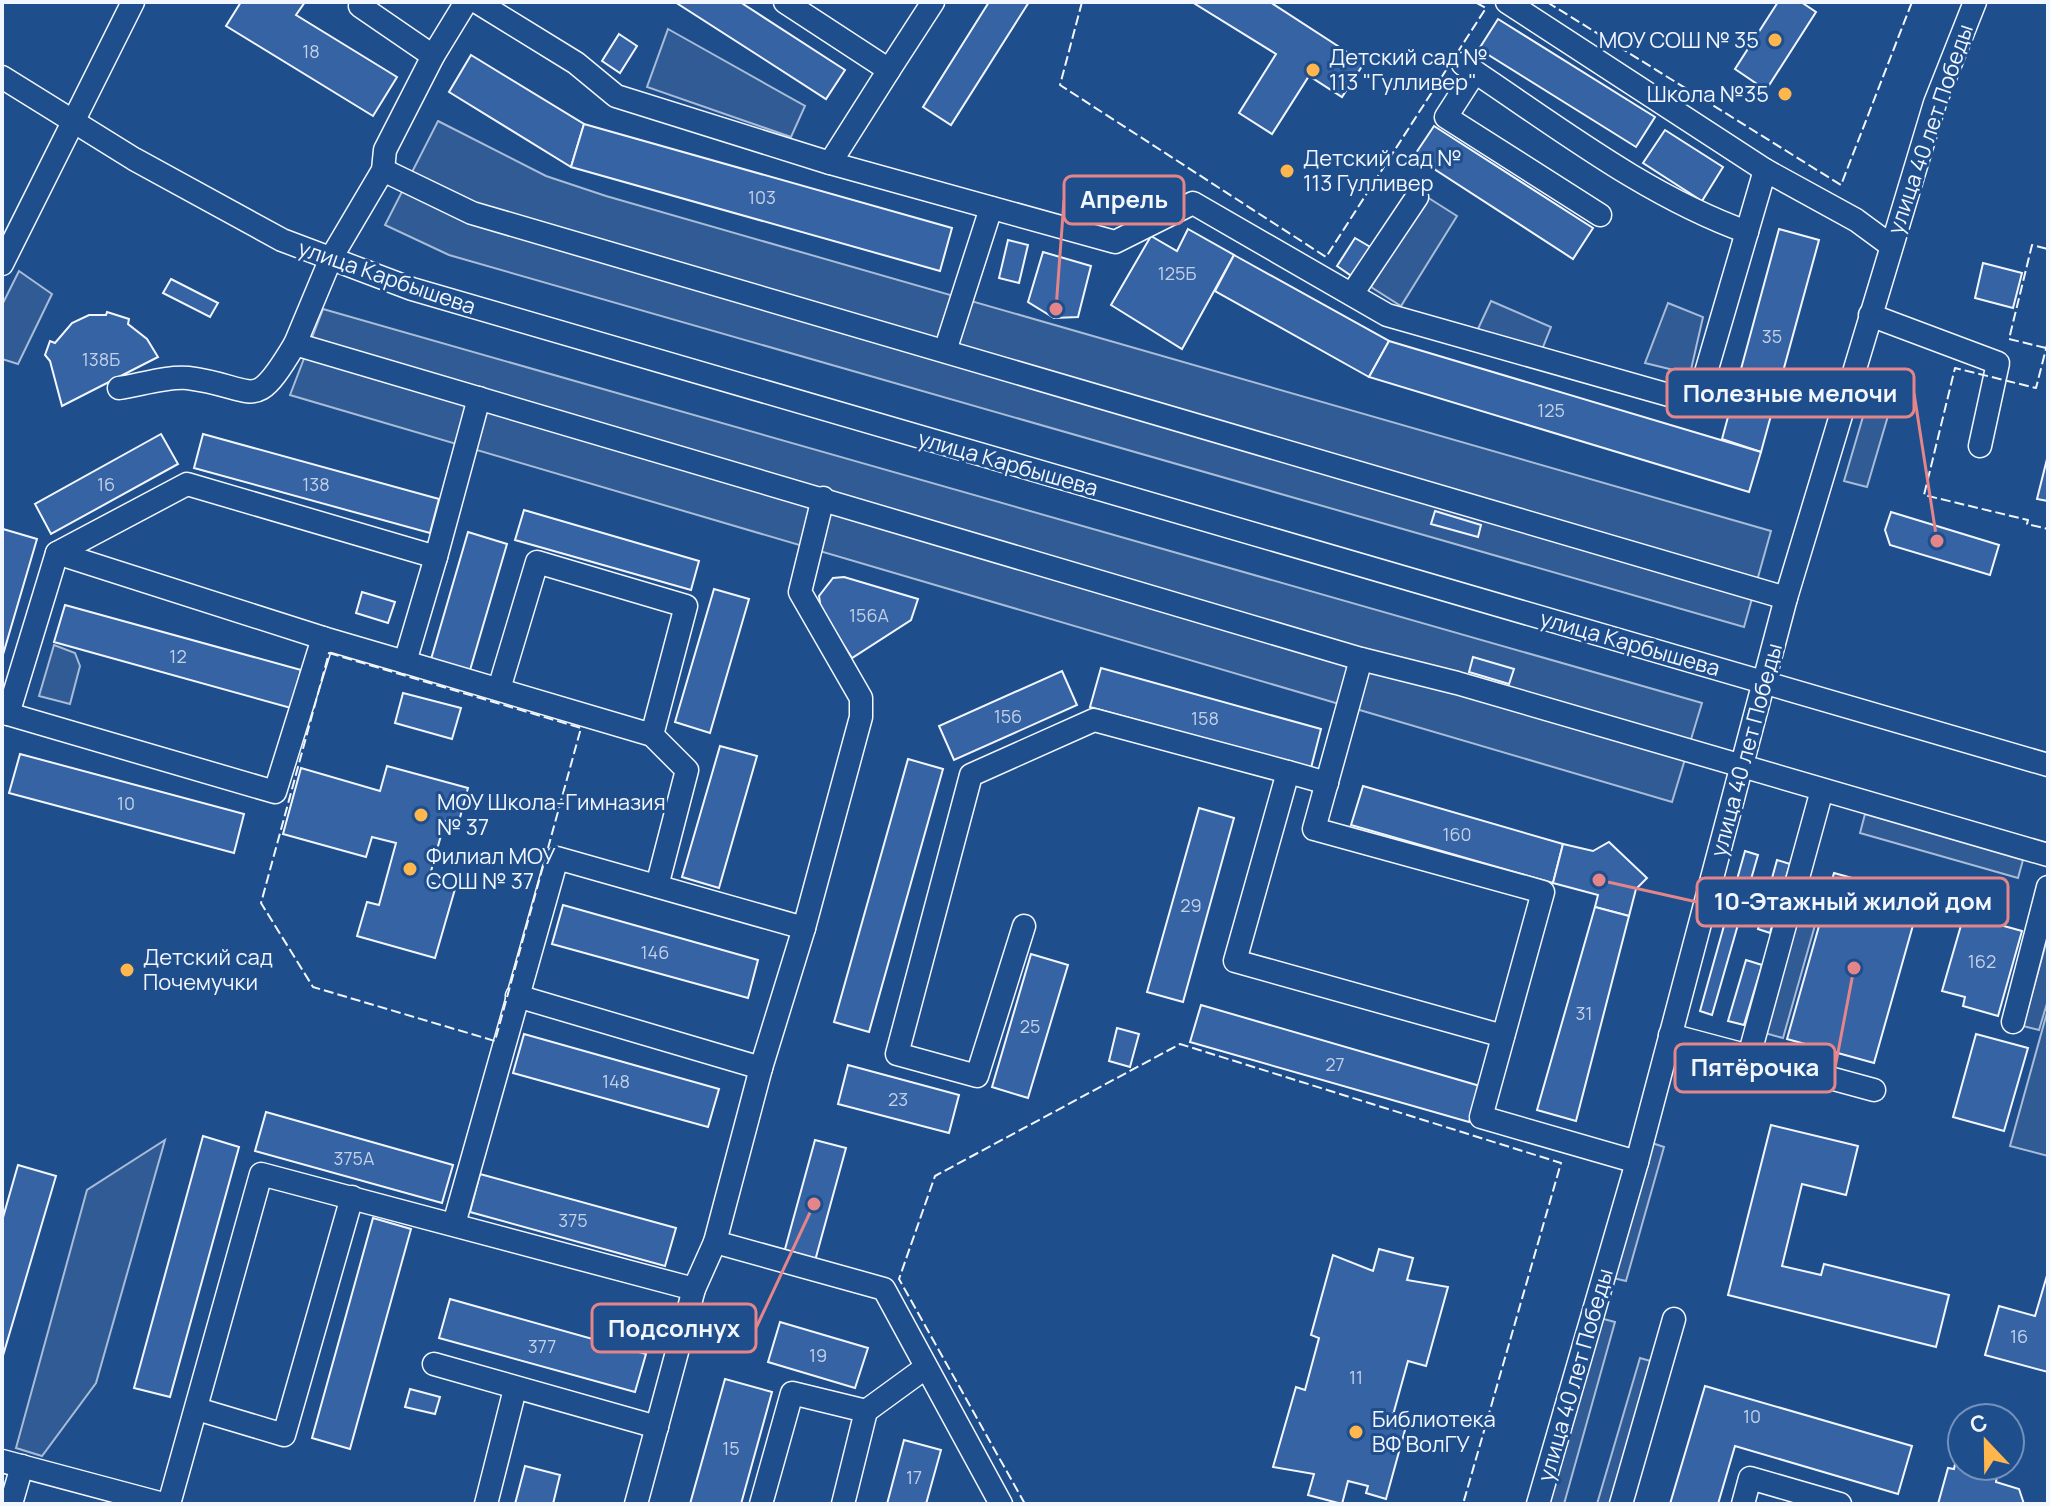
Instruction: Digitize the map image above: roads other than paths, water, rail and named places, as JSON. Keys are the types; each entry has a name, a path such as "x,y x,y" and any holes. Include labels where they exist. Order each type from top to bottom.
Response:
{"street":[{"path":"2,264 133,2"},
{"path":"362,2 360,6 433,56"},
{"path":"119,388 185,378 254,393 270,385 295,344 331,258 383,170 385,150 433,56 466,2"},
{"path":"477,2 503,8 616,96 830,163 1115,242 1193,203 1387,315 1697,403 1765,170"},
{"path":"785,2 889,70"},
{"path":"830,163 933,2"},
{"path":"1507,2 1765,170 1856,220 1890,245"},
{"name":"улица 40 лет Победы","path":"1538,1504 1637,1162 1786,598 1935,103 1975,2"},
{"path":"1600,215 1446,117 1469,68 1624,171 1709,218 1747,232"},
{"name":"улица Карбышева","path":"2,77 134,159 282,240 412,289 2048,765"},
{"path":"383,170 476,214 1786,598"},
{"path":"1352,294 1417,197"},
{"path":"945,351 991,208"},
{"path":"1870,315 1998,363 1980,446"},
{"path":"295,344 1361,659 1457,683 2048,855"},
{"path":"405,662 479,398"},
{"path":"323,638 275,792 5,713 57,553 187,484 436,557"},
{"path":"636,1504 694,1289 715,1242 861,717 861,698 800,592 823,498"},
{"path":"57,553 323,638 652,735 687,770 657,886"},
{"path":"499,689 537,562 686,606 652,735"},
{"path":"1361,659 1314,829 1543,892 1481,1117 1637,1162"},
{"path":"1024,926 977,1076 897,1054 971,775 1094,720 1327,783"},
{"path":"1288,772 1235,961 1503,1036"},
{"path":"1749,1056 1822,790"},
{"path":"454,1224 557,858 804,928"},
{"path":"2013,1022 2048,887"},
{"path":"517,996 761,1068"},
{"path":"1670,1035 1874,1090"},
{"path":"169,1504 261,1174 694,1289"},
{"path":"197,1409 284,1435 352,1197"},
{"path":"715,1242 884,1289 1001,1504"},
{"path":"1621,1504 1674,1319"},
{"path":"434,1364 657,1427"},
{"path":"843,1504 866,1411 925,1368"},
{"path":"486,1504 515,1389"},
{"path":"761,1504 792,1393 866,1411"},
{"path":"11,1504 12,1464 163,1504"},
{"path":"1743,1504 1750,1478 1840,1504"}],"place":[{"name":"МОУ СОШ № 35","path":"1775,40"},
{"name":"Детский сад № 113 \"Гулливер\"","path":"1313,70"},
{"name":"Школа №35","path":"1785,94"},
{"name":"Детский сад № 113 Гулливер","path":"1287,171"},
{"name":"Апрель","path":"1056,309"},
{"name":"Полезные мелочи","path":"1937,541"},
{"name":"МОУ Школа-Гимназия № 37","path":"421,815"},
{"name":"Филиал МОУ СОШ № 37","path":"410,869"},
{"name":"10-Этажный жилой дом","path":"1599,880"},
{"name":"Пятёрочка","path":"1854,968"},
{"name":"Детский сад Почемучки","path":"127,970"},
{"name":"Подсолнух","path":"814,1204"},
{"name":"Библиотека ВФ ВолГУ","path":"1356,1432"}]}
